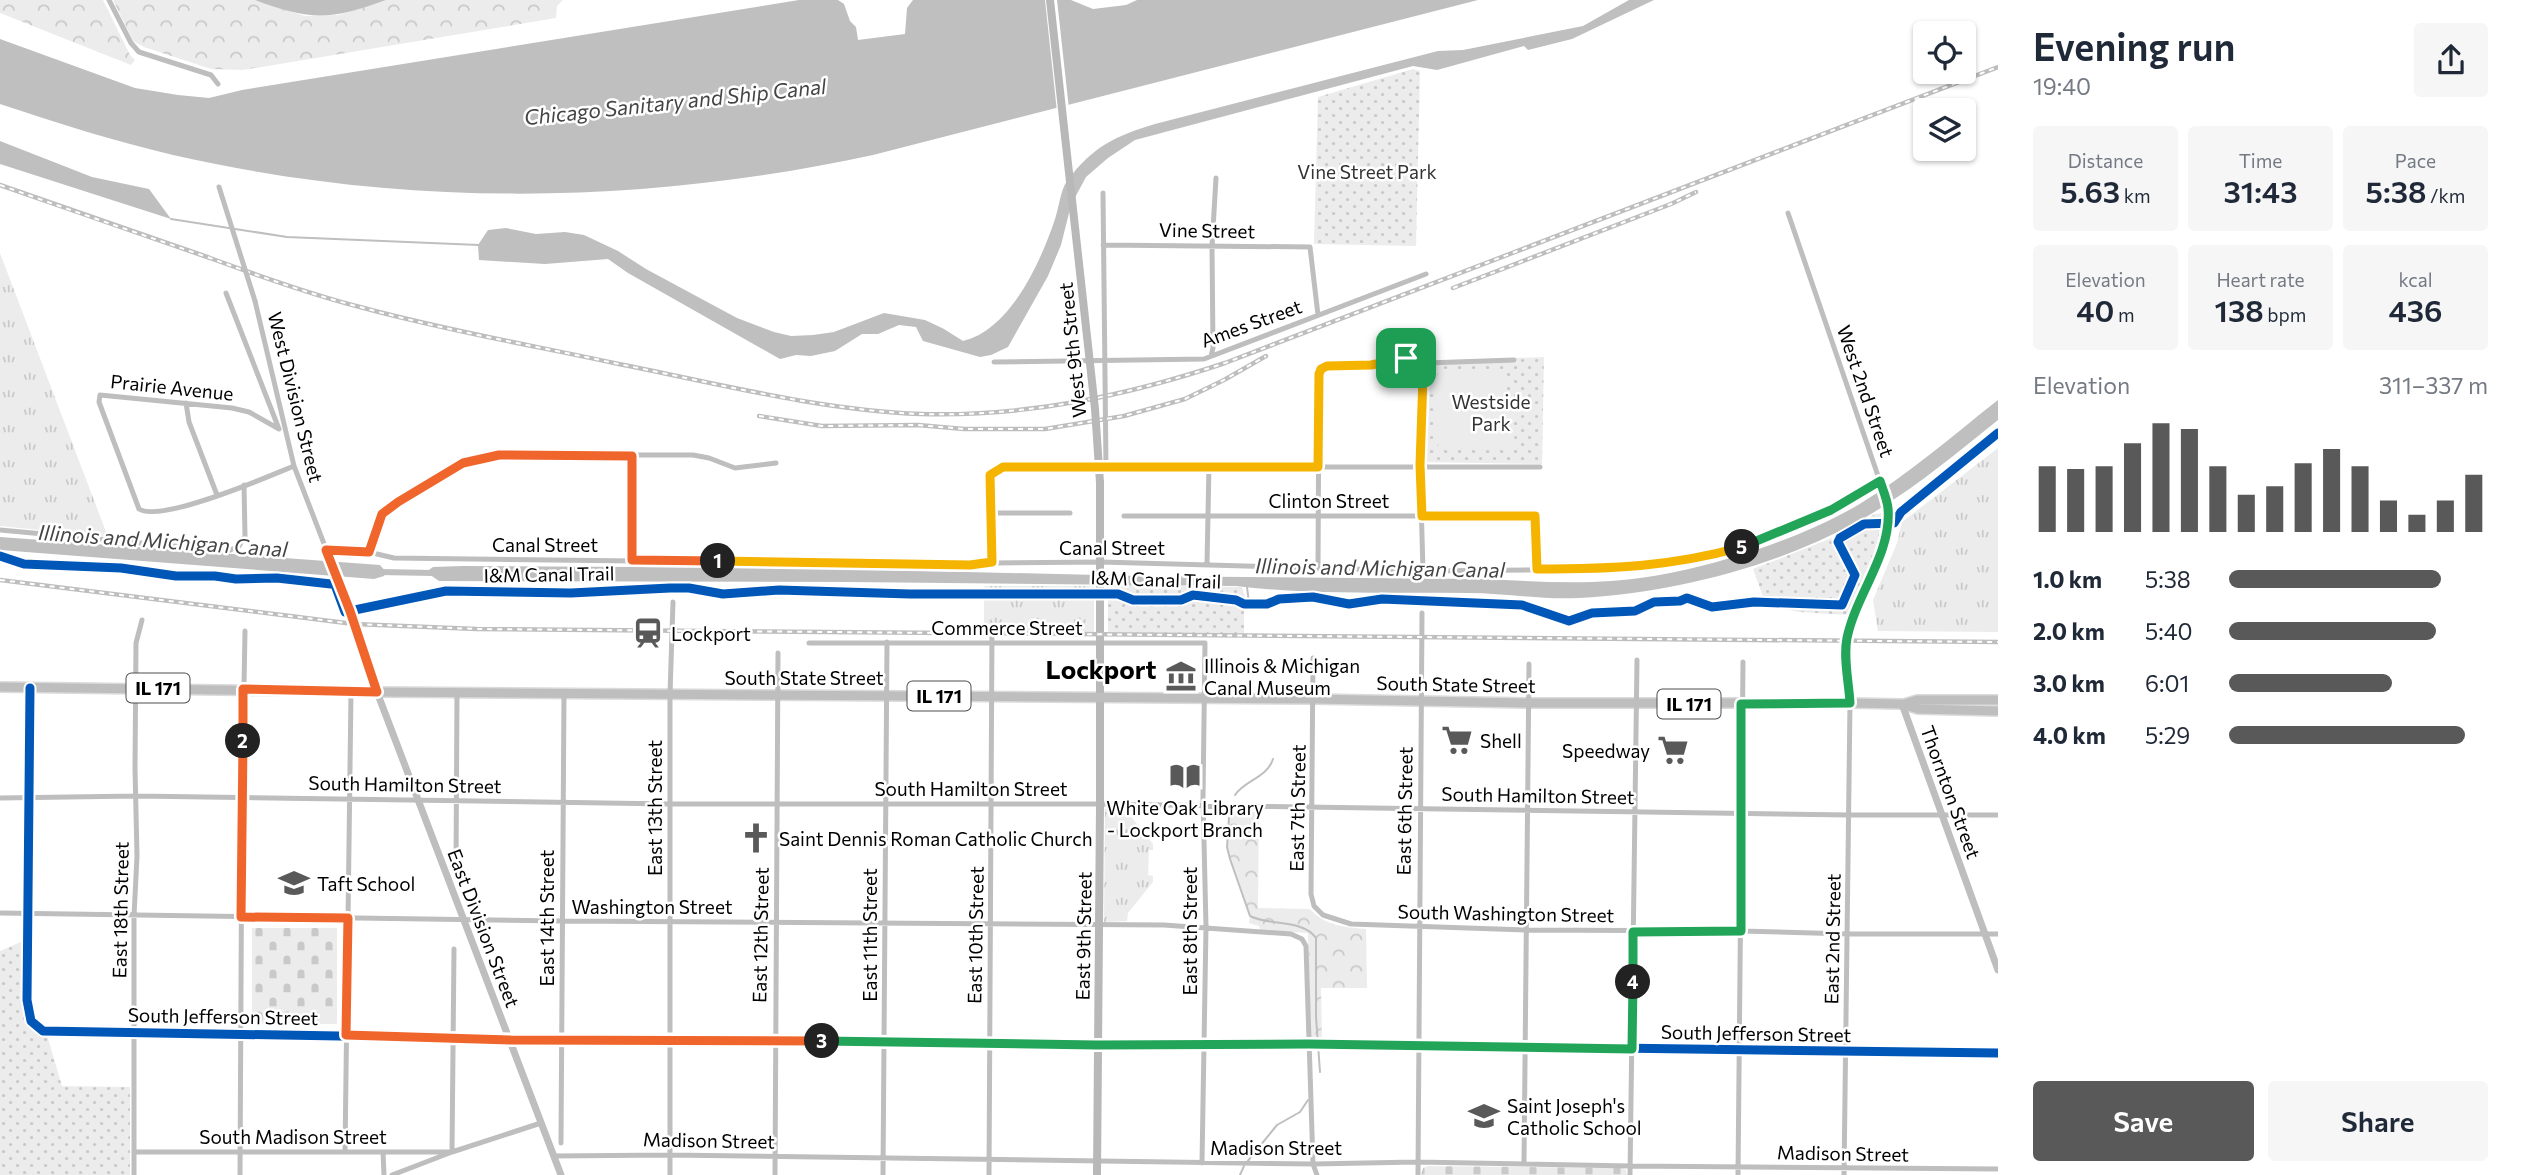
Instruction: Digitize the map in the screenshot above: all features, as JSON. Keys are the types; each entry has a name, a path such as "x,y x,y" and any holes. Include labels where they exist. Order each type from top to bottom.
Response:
{"main road":[{"name":"West 9th Street","path":"1050,0 1095,409 1100,483 1100,697"},
{"name":"South State Street","path":"0,687 1528,703 1902,704"},
{"name":"East 9th Street","path":"1097,1175 1100,697"},
{"name":"IL 171","path":"1902,704 1917,700 1998,700"},
{"name":"IL 171","path":"1902,704 1918,709 1998,711"}],"street":[{"path":"109,0 131,43 144,54 211,75 218,84"},
{"path":"1211,356 1216,178"},
{"name":"West Division Street","path":"219,187 255,301 294,466 342,590 377,692"},
{"name":"West 9th Street","path":"1103,193 1106,467"},
{"name":"West 2nd Street","path":"1788,213 1888,505 1881,549 1846,641 1850,703"},
{"name":"Vine Street","path":"1103,245 1310,247 1318,315"},
{"name":"Ames Street","path":"995,362 1204,359 1426,274"},
{"path":"226,293 279,429 288,438"},
{"path":"1318,569 1321,369 1327,366 1371,365 1406,358 1420,358 1427,363 1514,360"},
{"path":"1423,571 1420,465 1423,376 1427,363"},
{"name":"Prairie Avenue","path":"217,495 153,513 139,509 99,402 100,394 249,412 279,429"},
{"path":"186,404 189,422 217,495 294,466"},
{"path":"369,552 382,514 398,502 463,463 499,455 693,454 709,457 735,468 776,463"},
{"path":"632,456 632,560"},
{"path":"1207,564 1209,466"},
{"path":"992,562 990,475 1003,467 1541,467"},
{"name":"Canal Street","path":"327,553 369,552 394,558 970,565 992,562 1101,562 1423,571 1621,569 1718,554 1751,544 1831,510 1880,481"},
{"path":"0,530 228,551 239,546 245,536 244,485"},
{"path":"991,513 1070,513"},
{"name":"Clinton Street","path":"1124,516 1535,516 1537,569"},
{"name":"East 13th Street","path":"670,1175 670,694 673,602"},
{"name":"East 6th Street","path":"1418,1175 1422,613"},
{"name":"East 18th Street","path":"134,1175 136,643 142,620"},
{"name":"East 10th Street","path":"989,1175 992,628"},
{"path":"240,1175 245,631"},
{"name":"East 11th Street","path":"883,1175 887,642"},
{"name":"Commerce Street","path":"809,643 1205,643"},
{"name":"East 8th Street","path":"1202,1163 1206,927 1203,806 1205,643"},
{"name":"East 12th Street","path":"775,1175 779,653"},
{"name":"East 7th Street","path":"1313,657 1311,894 1314,906 1322,915"},
{"path":"1630,1175 1637,660"},
{"path":"1738,1175 1743,662"},
{"path":"1524,1163 1529,664"},
{"path":"27,914 30,688"},
{"path":"345,1152 351,691"},
{"name":"East Division Street","path":"377,692 561,1175"},
{"path":"456,869 457,692"},
{"name":"East 14th Street","path":"561,1143 564,692"},
{"name":"East 2nd Street","path":"1844,1172 1850,703"},
{"name":"Thornton Street","path":"1902,704 1998,970"},
{"name":"South Hamilton Street","path":"0,798 137,796 670,804 1100,804 1741,814 1998,815"},
{"name":"Washington Street","path":"0,913 884,925 1098,925 1206,927 1291,933 1302,939 1306,952 1308,1044"},
{"name":"South Jefferson Street","path":"27,914 27,1009 31,1021 43,1031 511,1040 670,1039 1097,1045 1327,1044 1998,1053"},
{"name":"South Washington Street","path":"1322,915 1350,924 1419,927 1633,932 1998,934"},
{"path":"453,1152 454,949"},
{"path":"1308,1044 1313,1164 1317,1175"},
{"path":"392,1175 541,1122"},
{"name":"South Madison Street","path":"134,1152 453,1152"},
{"path":"383,1152 384,1175"},
{"name":"Madison Street","path":"554,1156 670,1155 1313,1164 1524,1163 1844,1172 1998,1168"}],"green space":[{"path":"0,0 103,0 135,60 131,65 0,13"},
{"path":"113,0 255,0 305,16 338,15 386,0 563,0 557,6 556,18 243,70 211,69 144,47 133,41"},
{"name":"Vine Street Park","path":"1413,69 1420,71 1416,246 1314,244 1318,97"},
{"path":"0,253 108,537 0,526"},
{"name":"Westside Park","path":"1544,357 1542,464 1417,462 1422,361"},
{"path":"1438,369 1493,369 1503,379 1503,389 1512,395 1515,450 1440,447 1433,441"},
{"path":"1998,448 1998,632 1878,631 1873,600 1897,543 1902,522"},
{"path":"1883,513 1876,553 1849,615 1799,612 1766,605 1753,569 1832,538 1875,514"},
{"path":"1108,585 1242,587 1247,604 1244,606 1244,635 1108,632"},
{"path":"984,586 1094,586 1094,632 984,632"},
{"path":"1105,809 1125,809 1153,844 1153,850 1149,850 1148,875 1153,876 1153,882 1128,913 1127,921 1104,922"},
{"path":"1228,812 1259,812 1258,908 1310,909 1329,922 1366,929 1367,988 1321,988 1322,1041 1311,1041 1308,933 1260,930 1259,926 1249,923 1250,916 1227,847"},
{"path":"252,928 337,928 337,1024 252,1024"},
{"path":"23,941 24,1015 34,1029 47,1035 62,1086 130,1087 130,1175 0,1175 0,951"},
{"path":"1423,1168 1622,1168 1627,1175 1421,1175"}],"water":[{"path":"255,0 386,0 335,14 307,15"},
{"name":"Chicago Sanitary and Ship Canal","path":"799,0 838,0 844,4 850,21 856,27 858,40 905,34 907,8 913,0 1071,0 1093,9 1126,5 1137,0 1478,0 873,155 786,172 699,184 611,191 523,194 436,191 348,184 260,172 151,150 0,104 0,39 135,88 209,98 242,90"},
{"path":"1629,0 1654,0 1572,39 1528,50 1524,46 1437,70 1413,66 1135,140 1086,177 1071,205 1061,245 1048,276 1008,347 991,355 980,357 923,341 916,327 899,325 878,334 862,334 835,351 780,359 608,259 545,264 479,260 478,245 488,230 506,228 536,234 565,232 584,235 618,251 737,318 774,332 791,336 834,332 884,313 925,320 963,341 995,324 1009,309 1021,293 1040,256 1067,181 1095,151 1116,138 1155,124 1438,51 1463,50 1583,26"},
{"path":"0,141 92,177 149,189 171,219 0,164"},
{"name":"Illinois and Michigan Canal","path":"1998,400 1998,420 1912,487 1857,522 1757,565 1686,584 1614,595 1551,598 1482,593 1323,592 1236,586 439,581 426,572 433,567 463,566 797,568 1563,582 1640,578 1672,573 1738,556 1832,519 1895,481"},
{"name":"Illinois and Michigan Canal","path":"0,537 380,565 386,572 384,576 374,579 0,550"}],"pier":[{"path":"1045,0 1057,0 1069,109 1057,112"}],"waterway":[{"path":"171,219 287,237 479,245"},
{"name":"Illinois and Michigan Canal","path":"379,572 434,573"},
{"path":"1247,587 1249,603"},
{"path":"1235,795 1266,771 1273,759"},
{"path":"1229,818 1227,847 1250,916 1294,925 1310,932 1316,938 1316,1017 1320,1072"},
{"path":"1247,1162 1277,1125 1300,1112 1308,1100"},
{"path":"1240,1175 1244,1166"}],"railway":[{"path":"0,185 303,291 423,323 805,401 921,414 999,412 1113,394 1225,363 1998,67"},
{"path":"1453,288 1696,192"},
{"path":"759,416 822,426 918,425 964,429 1045,429 1124,416 1185,399 1266,356"},
{"path":"0,580 354,624 477,629 1998,642"}],"cycle path":[{"name":"I&M Canal Trail","path":"0,556 24,564 121,568 176,576 277,578 331,584 335,585 345,612 446,591 571,593 670,588 689,588 723,594 779,590 910,594 1118,594 1133,600 1181,600 1193,595 1236,600 1244,604 1267,604 1279,599 1313,597 1349,604 1382,599 1522,605 1569,621 1592,613 1635,611 1654,602 1680,601 1687,598 1712,607 1754,602 1842,605 1855,575 1838,542 1840,538 1864,524 1894,523 1901,512 1998,433"},
{"path":"30,688 27,1000 31,1021 43,1031 511,1039 1097,1045 1308,1044 1998,1053"}],"place":[{"name":"Lockport","path":"648,633"},
{"name":"Illinois & Michigan Canal Museum","path":"1181,676"},
{"name":"Shell","path":"1457,740"},
{"name":"Speedway","path":"1673,750"},
{"name":"White Oak Library - Lockport Branch","path":"1185,776"},
{"name":"Saint Dennis Roman Catholic Church","path":"756,838"},
{"name":"Taft School","path":"294,883"},
{"name":"Saint Joseph's Catholic School","path":"1484,1116"}],"district":[{"name":"Lockport","path":"1101,668"}],"route":[{"path":"1406,358 1420,358 1427,363 1423,376 1420,465 1422,516 1535,516 1537,569 1621,569 1718,554 1785,531 1854,498 1880,481 1888,505 1881,549 1846,641 1850,703 1741,704 1741,931 1633,932 1632,1049 1308,1044 511,1040 346,1035 348,918 241,917 243,689 377,692 326,550 369,552 382,514 463,463 499,455 632,456 632,560 970,565 992,562 990,475 1003,467 1318,467 1321,369 1327,366 1371,365 1406,358"}]}
